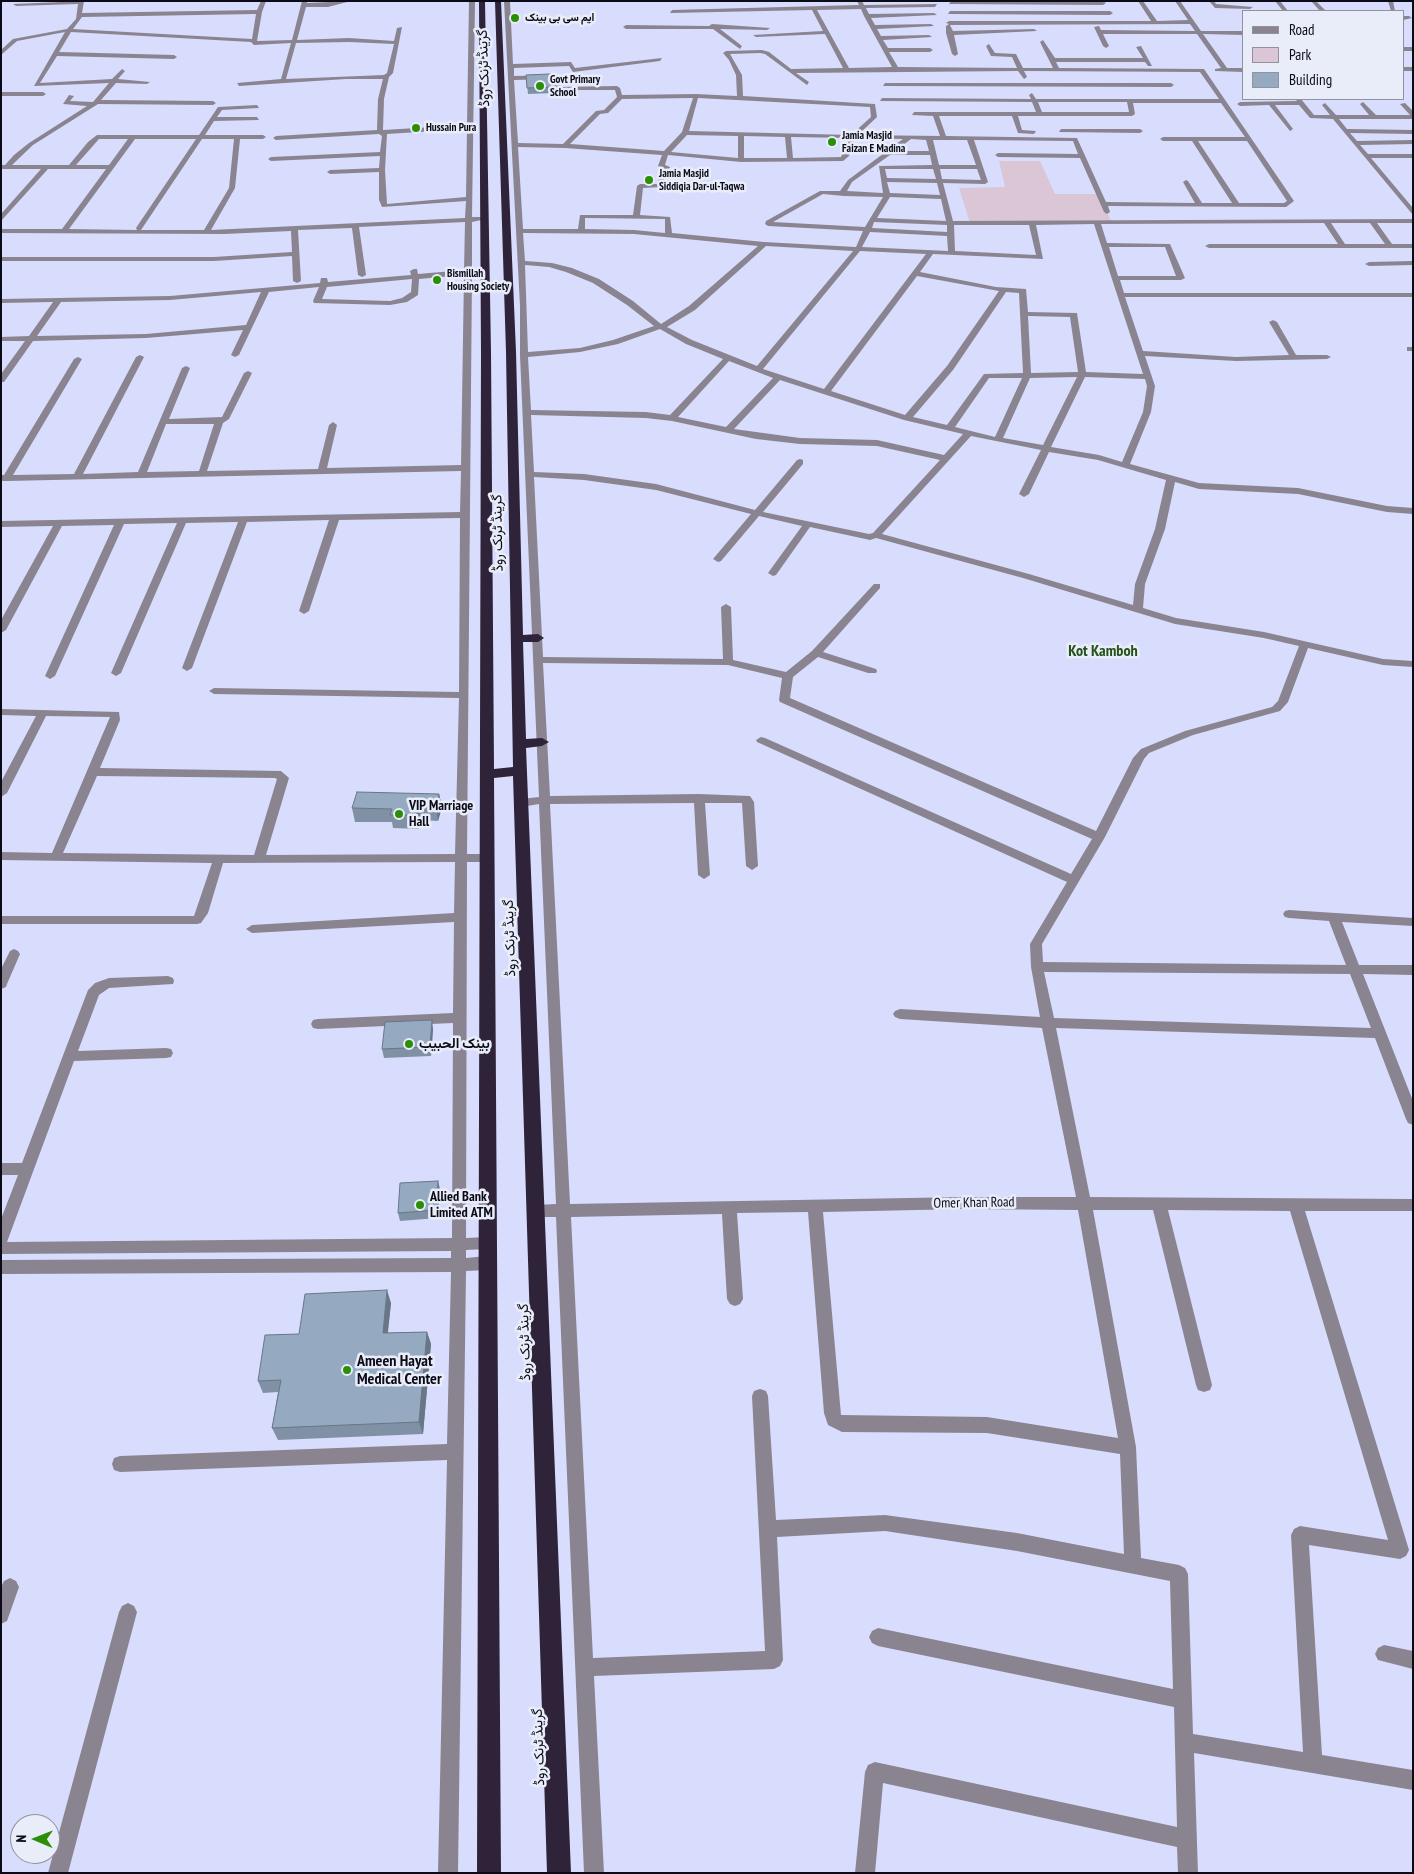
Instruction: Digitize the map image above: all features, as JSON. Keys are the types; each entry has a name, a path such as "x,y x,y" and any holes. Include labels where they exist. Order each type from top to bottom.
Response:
{"highway":[{"name":"گرینڈ ٹرنک روڈ","path":"498,1 508,77 503,353 517,639 521,803 559,1873"},
{"name":"گرینڈ ٹرنک روڈ","path":"477,3 479,80 474,218 483,271 485,336 503,353"},
{"path":"479,80 508,77"},
{"name":"گرینڈ ٹرنک روڈ","path":"488,1873 486,408 503,353"},
{"path":"517,639 538,638"},
{"path":"519,744 542,742"},
{"path":"486,774 520,772"}],"street":[{"path":"16,4 81,1 79,19 69,30 36,85 114,81 147,82"},
{"path":"254,41 259,12 264,1"},
{"path":"283,81 305,3 328,5 349,1"},
{"path":"507,1 508,77 516,145 521,263 503,353 527,412 594,1873"},
{"path":"754,1 759,9"},
{"path":"788,1 792,8"},
{"path":"1140,1 1154,22"},
{"path":"1177,1 1225,70"},
{"path":"1211,1 1215,6 1252,9"},
{"path":"1245,1 1252,9"},
{"path":"955,54 949,33 950,2 1103,2 1115,22"},
{"path":"1029,3 1033,13"},
{"path":"860,4 896,70"},
{"path":"672,12 700,8 710,10 721,8 759,9 860,4 936,5"},
{"path":"813,7 847,70"},
{"path":"710,10 711,15 707,19 713,28 740,47"},
{"path":"79,15 259,12"},
{"path":"950,13 1110,13"},
{"path":"867,16 934,15"},
{"path":"949,22 1190,22"},
{"path":"1062,22 1066,31"},
{"path":"873,27 931,26"},
{"path":"626,27 768,28"},
{"path":"380,132 381,99 386,77 390,73 400,28"},
{"path":"1,53 15,40 69,30 254,41 254,43 349,40 396,43"},
{"path":"1106,46 1098,30 1242,33"},
{"path":"949,33 1037,31"},
{"path":"746,36 826,32"},
{"path":"879,38 928,37"},
{"path":"1043,42 1057,70"},
{"path":"989,46 993,55 1014,55 1040,114"},
{"path":"1139,47 1152,70"},
{"path":"886,50 930,50"},
{"path":"740,98 739,75 732,60 726,53 760,51 767,53 807,83"},
{"path":"55,54 174,57"},
{"path":"508,77 571,64 573,70 660,60"},
{"path":"1053,60 1146,60"},
{"path":"565,146 598,112 606,112 620,97 696,96 873,105 880,104 885,94 884,81 877,70"},
{"path":"1104,204 1286,205 1291,202 1202,70"},
{"path":"790,71 1242,70"},
{"path":"4,167 30,144 96,103 122,71"},
{"path":"239,84 346,77 386,77"},
{"path":"508,77 555,77 557,89 617,88 620,97"},
{"path":"1207,77 1242,77"},
{"path":"448,1873 459,1244 460,917 468,269 474,218 470,199 471,127 479,80"},
{"path":"884,85 1171,85"},
{"path":"1,94 43,94"},
{"path":"71,96 65,103 213,103"},
{"path":"636,217 640,186 659,186 667,167 661,166 666,153 685,133 696,96"},
{"path":"882,100 1223,101"},
{"path":"1130,100 1132,114 1140,131"},
{"path":"1240,104 1271,104 1299,101 1312,117 1413,116"},
{"path":"1271,104 1290,129"},
{"path":"1363,104 1374,117"},
{"path":"1402,104 1413,116"},
{"path":"516,145 565,146 741,160 843,159 846,156 852,137 874,117 873,105"},
{"path":"1325,105 1413,213"},
{"path":"139,228 221,108 257,107"},
{"path":"914,114 1132,114"},
{"path":"935,114 944,138"},
{"path":"1014,114 1020,132 1140,131"},
{"path":"212,119 257,119"},
{"path":"276,138 471,127"},
{"path":"1127,139 1136,138 1140,131"},
{"path":"1345,131 1413,132"},
{"path":"380,132 385,135 382,170 382,200 384,206 470,199"},
{"path":"685,133 970,139 1083,139"},
{"path":"741,135 741,160"},
{"path":"788,136 790,161"},
{"path":"64,230 134,137"},
{"path":"207,230 232,188 236,140 238,137"},
{"path":"72,167 90,143 97,138 263,137"},
{"path":"844,194 843,189 850,181 909,138"},
{"path":"929,138 950,223 952,254"},
{"path":"884,180 985,182 970,139"},
{"path":"1010,139 1017,155"},
{"path":"1075,139 1111,221"},
{"path":"1194,139 1237,205"},
{"path":"1163,140 1249,139"},
{"path":"1355,143 1413,142"},
{"path":"890,153 933,153"},
{"path":"272,159 384,154"},
{"path":"998,155 1082,156"},
{"path":"1366,156 1413,156"},
{"path":"4,167 112,167"},
{"path":"1,219 46,167"},
{"path":"759,369 858,249 886,196 881,167 980,167"},
{"path":"330,172 382,170"},
{"path":"1186,182 1200,205"},
{"path":"944,197 822,192 768,222 768,224 951,234"},
{"path":"581,231 582,216 668,218 669,235"},
{"path":"1,227 64,230 294,229 474,218"},
{"path":"1,231 139,228 207,230 474,218"},
{"path":"872,220 950,223 1413,221"},
{"path":"1326,221 1342,246"},
{"path":"1372,221 1390,246"},
{"path":"519,231 634,232 764,244 1040,257 1032,222"},
{"path":"1097,222 1123,295 1151,386 1147,412 1126,464"},
{"path":"355,226 362,275"},
{"path":"294,229 297,281"},
{"path":"503,353 580,350 615,342 661,326 692,308 764,244"},
{"path":"1106,245 1168,245 1181,278 1117,278"},
{"path":"1209,246 1413,246"},
{"path":"826,392 930,253"},
{"path":"1,259 197,259 295,254"},
{"path":"521,263 549,265 596,281 661,326 728,358 907,418 968,434 1126,464 1199,486 1298,491 1387,509 1413,511"},
{"path":"1369,264 1413,263"},
{"path":"1,294 139,292 297,281 324,282 468,269 483,271"},
{"path":"915,273 1004,290 1023,291 1027,375 998,440"},
{"path":"1,300 58,301 163,298 266,290 362,275 415,274"},
{"path":"324,282 318,301 397,302 404,300 414,293 415,274"},
{"path":"235,355 266,290"},
{"path":"907,418 950,368 1004,290"},
{"path":"1123,295 1413,296"},
{"path":"1,380 4,372 31,339 58,301"},
{"path":"1024,314 1074,315 1082,374 1024,494"},
{"path":"1273,322 1294,358"},
{"path":"1,339 146,336 247,327"},
{"path":"467,337 485,336"},
{"path":"1141,353 1236,359 1327,357"},
{"path":"77,476 140,357"},
{"path":"672,418 728,358"},
{"path":"4,478 78,359"},
{"path":"141,475 186,368"},
{"path":"163,422 220,421 225,419 248,373"},
{"path":"949,429 987,376 1082,374 1148,377"},
{"path":"728,430 778,376"},
{"path":"466,408 486,408"},
{"path":"527,412 646,415 672,418 756,436 800,441 872,442 944,458"},
{"path":"202,474 220,421"},
{"path":"322,471 332,425"},
{"path":"530,474 584,477 656,487 756,513 870,537 876,535 944,458 968,434"},
{"path":"718,559 800,462"},
{"path":"4,478 465,468"},
{"path":"1138,610 1140,584 1160,529 1171,479"},
{"path":"1,524 465,515"},
{"path":"304,611 335,517"},
{"path":"187,668 244,519"},
{"path":"116,673 183,520"},
{"path":"50,676 120,522"},
{"path":"1,630 59,523"},
{"path":"773,573 808,524"},
{"path":"876,535 1026,576 1175,621 1264,635 1304,646 1383,662 1413,664"},
{"path":"877,586 816,653 788,676 784,700 1099,837"},
{"path":"726,607 728,662"},
{"path":"1133,1565 1128,1447 1050,1023 1037,967 1036,944 1099,837 1139,758 1145,751 1189,733 1267,713 1276,708 1283,702 1304,646"},
{"path":"816,653 872,671"},
{"path":"539,660 728,662 761,668 788,676"},
{"path":"214,691 464,695"},
{"path":"1,712 115,714 116,720 56,856"},
{"path":"1,793 43,712"},
{"path":"762,740 1074,880"},
{"path":"93,772 277,774 282,778 258,859"},
{"path":"699,798 704,875"},
{"path":"521,803 544,800 741,798 748,802 752,866"},
{"path":"1,856 461,860 486,858"},
{"path":"1,920 197,920 202,913 219,858"},
{"path":"1289,914 1413,922"},
{"path":"252,929 460,917"},
{"path":"1334,917 1413,1119"},
{"path":"1,984 14,954"},
{"path":"1037,967 1413,970"},
{"path":"1,1239 93,993 100,986 109,983 168,981"},
{"path":"900,1014 1050,1023 1379,1033"},
{"path":"318,1024 460,1018"},
{"path":"71,1056 166,1054"},
{"path":"1,1169 28,1169"},
{"name":"Omer Khan Road","path":"536,1211 1084,1203 1413,1205"},
{"path":"1159,1204 1204,1385"},
{"path":"1296,1205 1400,1550 1300,1535 1313,1764"},
{"path":"814,1206 834,1420 842,1424 987,1424 1128,1447"},
{"path":"730,1208 735,1299"},
{"path":"1,1248 487,1243"},
{"path":"1,1267 458,1265 487,1263"},
{"path":"585,1667 774,1660 760,1396"},
{"path":"120,1464 455,1452"},
{"path":"768,1529 885,1523 1017,1542 1179,1574 1188,1873"},
{"path":"1,1615 10,1587"},
{"path":"58,1873 128,1612"},
{"path":"878,1637 1183,1700"},
{"path":"1384,1654 1413,1660"},
{"path":"1184,1742 1413,1780"},
{"path":"865,1873 874,1772 1187,1839"}],"green space":[{"path":"999,161 1040,161 1055,194 1099,194 1111,221 970,223 959,188 1005,187"}],"building":[{"path":"550,74 554,87 527,88 526,75"},
{"path":"357,792 439,794 436,807 418,807 416,815 390,815 392,809 352,808"},
{"name":"بينک الحبيب","path":"432,1020 430,1047 382,1049 385,1022"},
{"name":"Allied Bank Limited ATM","path":"438,1181 436,1210 398,1213 400,1183"},
{"name":"Ameen Hayat Medical Center","path":"387,1290 383,1333 427,1332 419,1422 272,1428 281,1380 258,1381 265,1335 299,1334 305,1294"}],"place":[{"name":"ایم سی بی بینک","path":"515,18"},
{"name":"Govt Primary School","path":"540,86"},
{"name":"Hussain Pura","path":"416,128"},
{"name":"Jamia Masjid Faizan E Madina","path":"832,142"},
{"name":"Jamia Masjid Siddiqia Dar-ul-Taqwa","path":"649,180"},
{"name":"Bismillah Housing Society","path":"437,280"},
{"name":"VIP Marriage Hall","path":"399,814"},
{"name":"بينک الحبيب","path":"409,1044"},
{"name":"Allied Bank Limited ATM","path":"420,1205"},
{"name":"Ameen Hayat Medical Center","path":"347,1370"}],"district":[{"name":"Kot Kamboh","path":"1103,651"}]}
